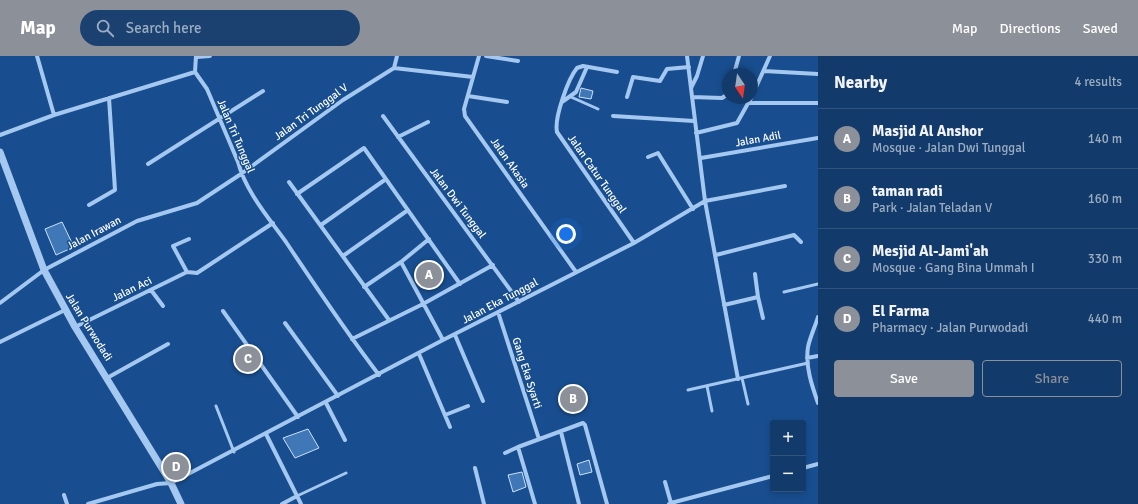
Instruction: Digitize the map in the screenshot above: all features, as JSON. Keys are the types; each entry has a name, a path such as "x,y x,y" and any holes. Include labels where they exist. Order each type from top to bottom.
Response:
{"street":[{"path":"36,56 54,115"},
{"path":"0,135 54,115 195,72 196,56 210,56"},
{"path":"397,56 394,68 473,76"},
{"name":"Jalan Akasia","path":"478,56 464,109 465,116 576,272"},
{"path":"486,56 518,61"},
{"path":"687,56 705,201 724,305 740,378"},
{"path":"691,89 703,56"},
{"path":"736,68 739,56"},
{"path":"758,84 770,56"},
{"path":"562,102 576,92 587,67 617,72"},
{"name":"Jalan Catur Tunggal","path":"587,67 577,68 557,113 557,132 634,243"},
{"path":"627,97 633,77 660,80 667,70 689,67"},
{"name":"Jalan Tri Tunggal V","path":"154,215 197,203 241,174 343,100 394,68"},
{"path":"764,71 818,74"},
{"name":"Jalan Tri Tunggal","path":"195,72 207,90 241,174 267,217 273,223 352,339 379,374"},
{"path":"148,164 263,91"},
{"path":"468,96 507,102"},
{"path":"692,97 722,98"},
{"path":"89,206 115,190 109,98"},
{"path":"758,103 818,103"},
{"path":"696,133 737,123 748,104"},
{"name":"Jalan Dwi Tunggal","path":"383,116 493,265 518,302"},
{"path":"613,116 694,121"},
{"path":"398,137 428,122"},
{"name":"Jalan Adil","path":"700,158 818,138"},
{"path":"297,194 364,148 460,284"},
{"name":"Jalan Purwodadi","path":"0,152 44,270 65,310 171,483 181,504"},
{"path":"648,157 658,153 693,209"},
{"path":"321,225 386,179"},
{"path":"289,182 389,320"},
{"path":"705,201 786,186"},
{"name":"Jalan Eka Tunggal","path":"88,504 157,484 171,483 234,452 443,340 634,243 705,201"},
{"path":"343,256 408,210"},
{"name":"Jalan Irawan","path":"0,303 44,270 137,221 154,215"},
{"path":"189,239 173,246 187,272 197,273 273,223"},
{"path":"716,255 794,235 801,242"},
{"path":"364,287 401,262 429,239"},
{"path":"401,262 443,340"},
{"path":"352,339 424,304 493,265"},
{"name":"Jalan Aci","path":"75,327 187,272"},
{"path":"755,274 763,318"},
{"path":"151,290 163,306"},
{"path":"724,305 758,297"},
{"path":"0,342 65,310"},
{"path":"223,310 298,417"},
{"name":"Gang Eka Syarti","path":"498,312 539,439"},
{"path":"818,317 808,347 807,358 818,404"},
{"path":"285,323 338,396"},
{"path":"813,333 818,333"},
{"path":"455,335 483,401"},
{"path":"107,378 168,344"},
{"path":"419,354 450,427"},
{"path":"807,358 818,356"},
{"path":"813,388 818,388"},
{"path":"326,403 345,440"},
{"path":"444,415 468,406"},
{"path":"505,453 583,423 585,425 607,504"},
{"path":"561,432 579,504"},
{"path":"266,434 301,504"},
{"path":"518,447 535,504"},
{"path":"806,467 818,464"},
{"path":"475,468 484,504"},
{"path":"665,482 670,503 770,477"},
{"path":"64,495 67,504"},
{"path":"282,504 296,496"}],"lane":[{"path":"571,97 598,108"},
{"path":"784,292 818,284"},
{"path":"688,390 808,363"},
{"path":"740,378 748,404"},
{"path":"707,386 712,411"},
{"path":"216,406 234,452"},
{"path":"296,496 346,473"}],"shaded area":[{"path":"572,392 579,398 577,404 571,405 567,399"}],"building":[{"path":"581,88 593,91 591,99 579,97"},
{"path":"62,222 74,247 56,255 45,229"},
{"path":"308,429 319,448 295,458 283,438"},
{"path":"589,460 592,472 580,475 577,464"},
{"path":"522,472 526,487 513,492 508,475"}],"place":[{"name":"Masjid Al Anshor","path":"429,275"},
{"name":"Mesjid Al-Jami'ah","path":"248,359"},
{"name":"taman radi","path":"573,399"},
{"name":"El Farma","path":"176,467"}]}
